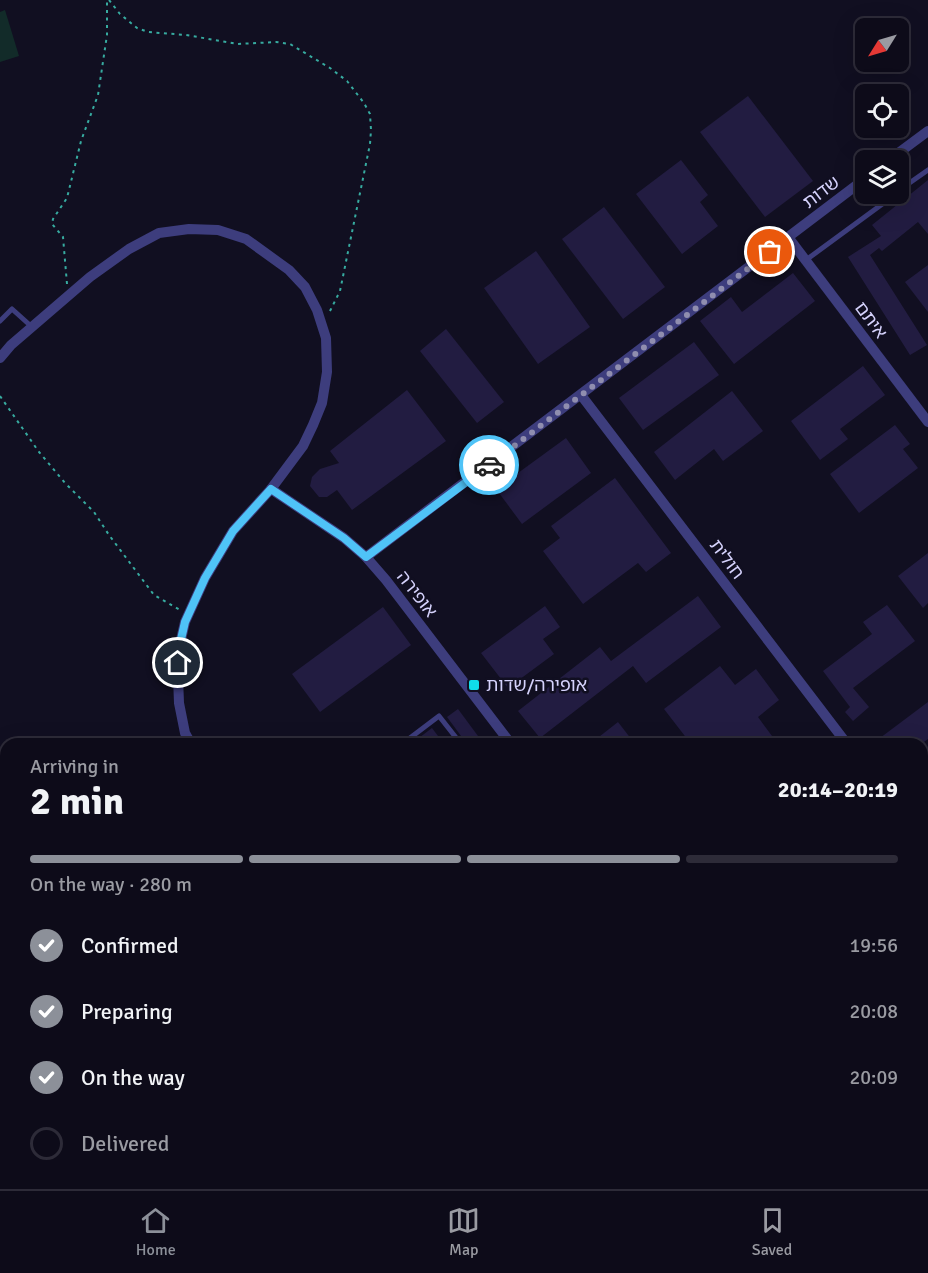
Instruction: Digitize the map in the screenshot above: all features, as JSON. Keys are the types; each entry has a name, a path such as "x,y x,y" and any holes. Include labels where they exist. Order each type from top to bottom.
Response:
{"street":[{"path":"902,150 928,131"},
{"name":"שדות","path":"366,557 855,186"},
{"path":"0,358 11,345 90,277 129,249 159,233 189,229 218,230 246,238 289,270 304,287 317,310 326,338 327,372 322,403 303,446 271,489 233,531 205,578 189,614 179,648 178,677 179,703 188,738"},
{"name":"איתם","path":"788,237 928,422"},
{"name":"חולית","path":"581,394 842,738"},
{"name":"אופירה","path":"271,489 344,538 366,557 386,580 505,738"}],"lane":[{"path":"909,183 928,170"},
{"path":"806,260 881,204"},
{"path":"0,321 12,309 32,327"},
{"path":"410,738 439,716 456,738"}],"path":[{"path":"73,291 67,283 63,237 52,224 67,198 81,141 98,94 108,0"},
{"path":"108,0 137,28 148,32 186,35 237,44 276,42 290,44 347,81 364,103 370,114 370,144 340,291 326,319"},
{"path":"0,396 39,452 94,512 154,595 189,614"}],"green space":[{"path":"5,10 19,56 0,62 0,12"}],"building":[{"path":"748,96 813,181 765,217 700,132"},
{"path":"681,160 708,195 700,202 718,226 682,254 636,194"},
{"path":"928,180 928,234 918,222 882,251 879,248 870,255 927,345 910,355 848,257 881,236 872,225 898,204 909,204 909,195"},
{"path":"604,207 665,287 623,319 562,239"},
{"path":"536,251 590,327 538,364 484,288"},
{"path":"928,265 928,312 905,282"},
{"path":"793,273 815,301 734,364 700,321 731,297 742,312"},
{"path":"446,329 504,402 477,423 420,351"},
{"path":"694,342 719,375 643,430 619,398"},
{"path":"863,366 885,395 840,429 848,439 820,460 791,421"},
{"path":"407,390 446,441 352,510 337,490 327,497 319,497 310,486 312,477 320,469 339,463 330,451"},
{"path":"732,391 763,431 723,461 714,449 675,480 654,452"},
{"path":"895,425 910,444 903,449 918,468 859,513 830,474"},
{"path":"566,438 591,473 522,524 496,489"},
{"path":"615,478 671,553 646,572 638,563 583,604 543,551 560,538 551,526"},
{"path":"928,553 928,603 923,608 898,576"},
{"path":"698,596 721,627 646,683 633,666 540,738 518,711 600,647 611,661"},
{"path":"887,605 915,641 853,688 869,707 853,721 845,712 850,707 823,671 872,634 863,622"},
{"path":"545,606 560,627 543,639 554,654 508,688 481,653"},
{"path":"383,607 411,645 320,712 292,674"},
{"path":"720,666 735,685 756,669 779,700 758,717 772,736 769,738 686,738 664,709"},
{"path":"928,702 928,738 880,738"},
{"path":"458,709 478,736 463,738 447,717"},
{"path":"618,722 630,738 598,738"},
{"path":"432,728 440,738 419,738"}],"way so far":[{"path":"489,465 770,252"}],"place":[{"name":"אופירה/שדות","path":"474,685"}],"route":[{"path":"178,663 185,622 205,578 233,531 271,489 344,538 366,557 489,465"}]}
